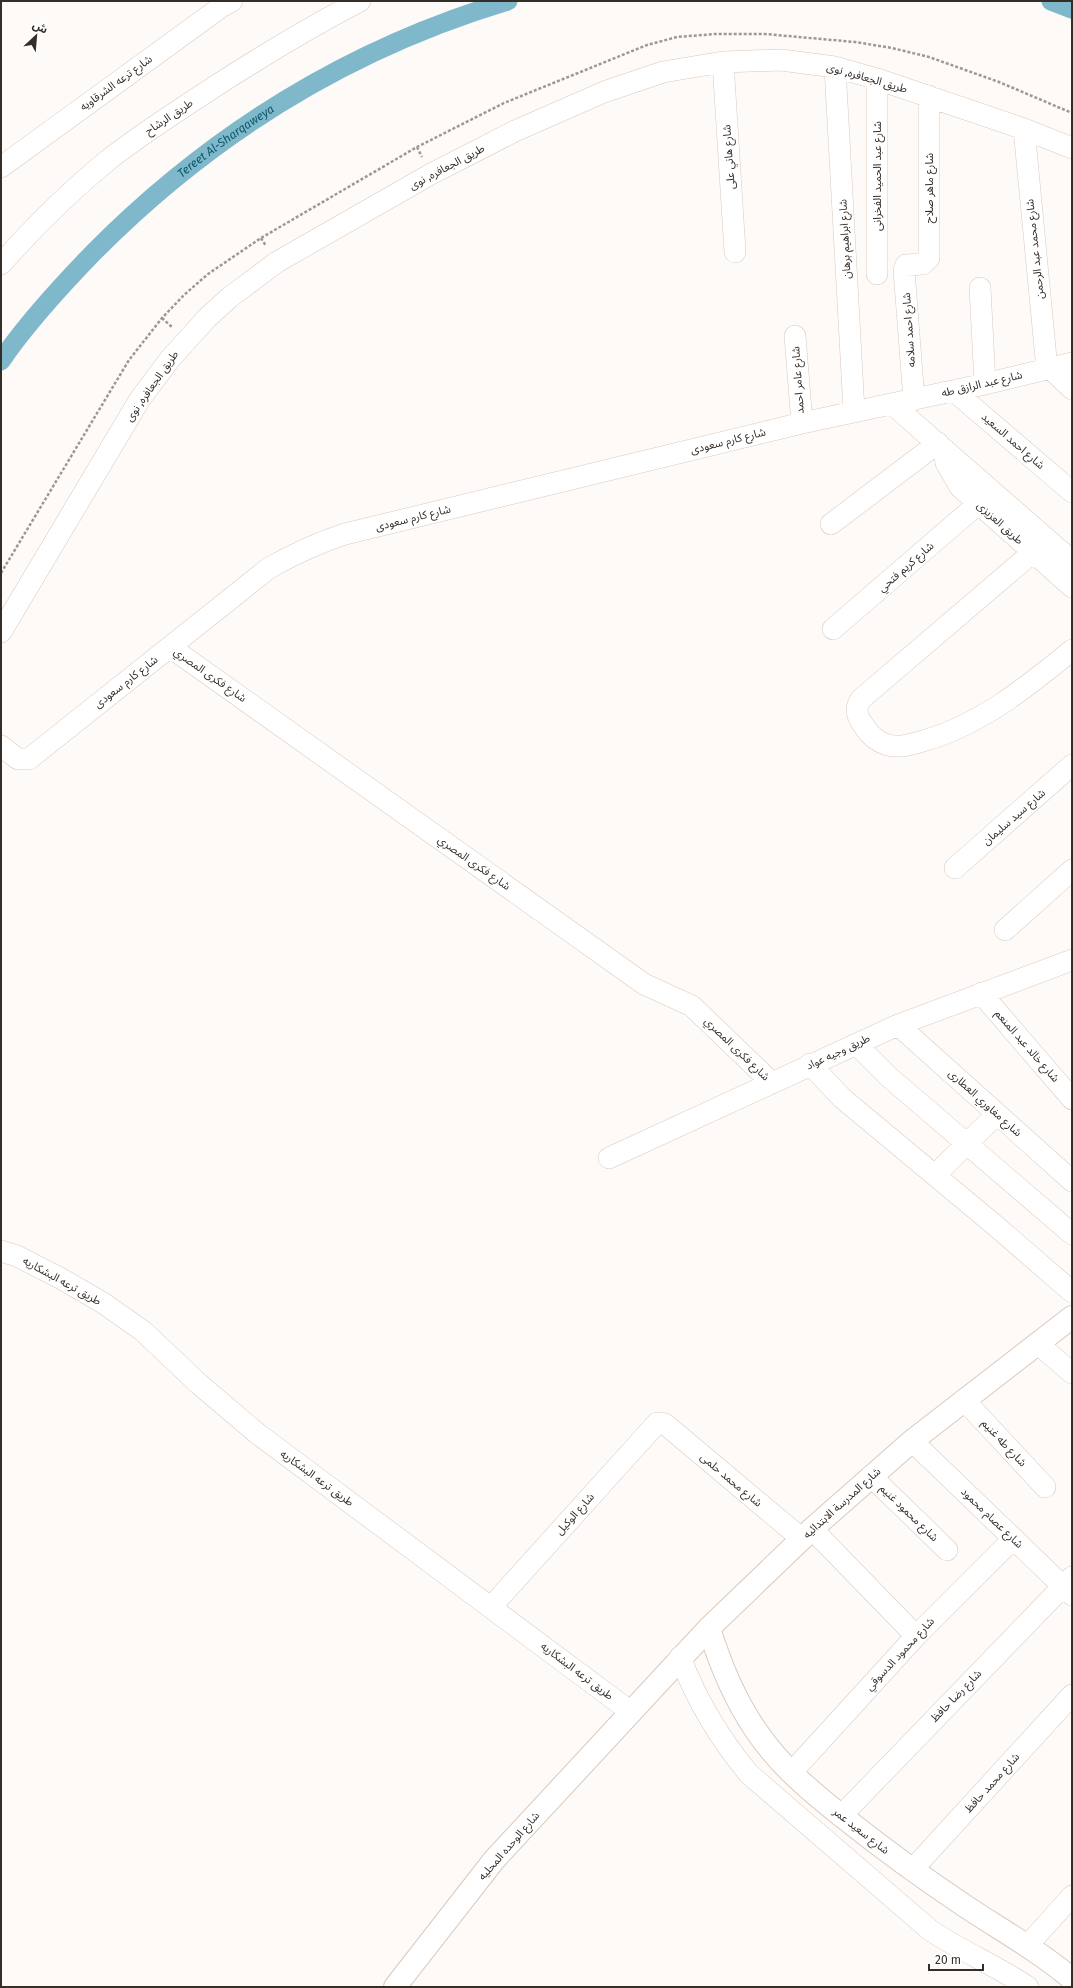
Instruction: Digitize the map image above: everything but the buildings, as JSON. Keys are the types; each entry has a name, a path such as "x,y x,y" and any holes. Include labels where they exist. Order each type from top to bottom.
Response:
{"street":[{"name":"شارع ترعه الشرقاويه","path":"1,167 221,7 232,1"},
{"name":"طريق الرشاح","path":"1,264 35,227 70,193 107,161 146,132 256,60 327,18 360,1"},
{"name":"طريق الجعافره, نوى","path":"1,632 154,379 186,339 207,318 252,279 277,262 431,174 515,131 604,92 663,72 723,62 781,60 835,67 878,79 1024,128 1072,148"},
{"name":"شارع هاني على","path":"723,62 735,252"},
{"name":"شارع ابراهيم برهان","path":"835,67 854,411"},
{"name":"شارع عبد الحميد الفخرانى","path":"877,274 878,79"},
{"name":"شارع ماهر صلاح","path":"909,264 923,264 929,258 929,96"},
{"name":"شارع محمد عبد الرحمن","path":"1024,128 1048,369"},
{"name":"شارع احمد سلامه","path":"909,264 906,265 904,270 914,400"},
{"path":"980,288 985,384"},
{"name":"شارع عامر احمد","path":"795,336 802,423"},
{"name":"شارع عبد الرازق طه","path":"892,404 1072,363"},
{"path":"1048,369 1072,389"},
{"name":"شارع احمد السعيد","path":"954,391 1072,492"},
{"name":"شارع كارم سعودى","path":"1,746 18,759 29,759 269,568 318,542 345,534 802,423 892,404"},
{"name":"طريق العزيزى","path":"892,404 941,446 1039,546 1072,587"},
{"path":"831,524 941,446"},
{"name":"طريق العزيزى","path":"941,446 952,476 960,487 978,504 1039,546 1072,561"},
{"name":"شارع كريم فتحي","path":"833,629 978,504"},
{"path":"1039,546 861,699 858,703 856,713 868,732 885,744 896,746 937,737 986,714 1034,681 1072,650"},
{"name":"شارع فكرى المصري","path":"170,647 644,984 692,1006 772,1083"},
{"name":"شارع سيد سليمان","path":"955,868 1072,765"},
{"path":"1005,930 1072,870"},
{"name":"طريق وجيه عواد","path":"609,1158 810,1064 898,1025 1072,960"},
{"name":"شارع خالد عبد المنعم","path":"981,993 1072,1099"},
{"name":"شارع مغاوري العطارى","path":"898,1025 1072,1182"},
{"path":"856,1044 889,1077 1072,1234"},
{"path":"810,1064 842,1098 998,1227 1072,1292"},
{"path":"935,1175 997,1114"},
{"name":"طريق ترعه البشكاريه","path":"1,1251 17,1256 60,1278 103,1303 143,1331 199,1384 258,1434 631,1712"},
{"name":"شارع المدرسة الابتدائيه","path":"631,1712 680,1657 709,1628 807,1534 871,1476 912,1441 1072,1317"},
{"path":"1038,1344 1072,1374"},
{"name":"شارع طه غنيم","path":"964,1400 1045,1487"},
{"name":"شارع الوكيل","path":"491,1607 655,1424 660,1423"},
{"name":"شارع محمد حلمى","path":"660,1423 666,1424 807,1534 916,1636"},
{"name":"شارع عصام محمود","path":"912,1441 1013,1538 1069,1586"},
{"name":"شارع محمود غنيم","path":"871,1476 946,1550"},
{"name":"شارع محمود الدسوقي","path":"791,1773 916,1636 1013,1538"},
{"name":"شارع رضا حافظ","path":"841,1816 1069,1586"},
{"name":"شارع سعيد عمر","path":"709,1628 723,1669 741,1707 760,1736 791,1773 841,1816 912,1870 1027,1946 1072,1979"},
{"path":"680,1657 702,1707 731,1753 749,1774 930,1930 951,1944 1014,1977 1028,1987"},
{"name":"شارع محمد حافظ","path":"912,1870 1072,1695"},
{"name":"شارع الوحده المحليه","path":"395,1987 494,1860 631,1712"},
{"path":"1027,1946 1072,1896"}],"path":[{"path":"1,573 129,360 162,318 184,295 234,255 261,238 417,147 504,103 647,45 677,37 715,34 765,34 855,42 922,55 999,82 1072,113"}],"waterway":[{"name":"Tereet Al-Sharqaweya","path":"1,361 45,305 94,252 139,209 234,133 285,100 338,70 392,44 449,21 508,1"},
{"name":"Tereet Al-Sharqaweya","path":"1051,1 1072,9"}]}
